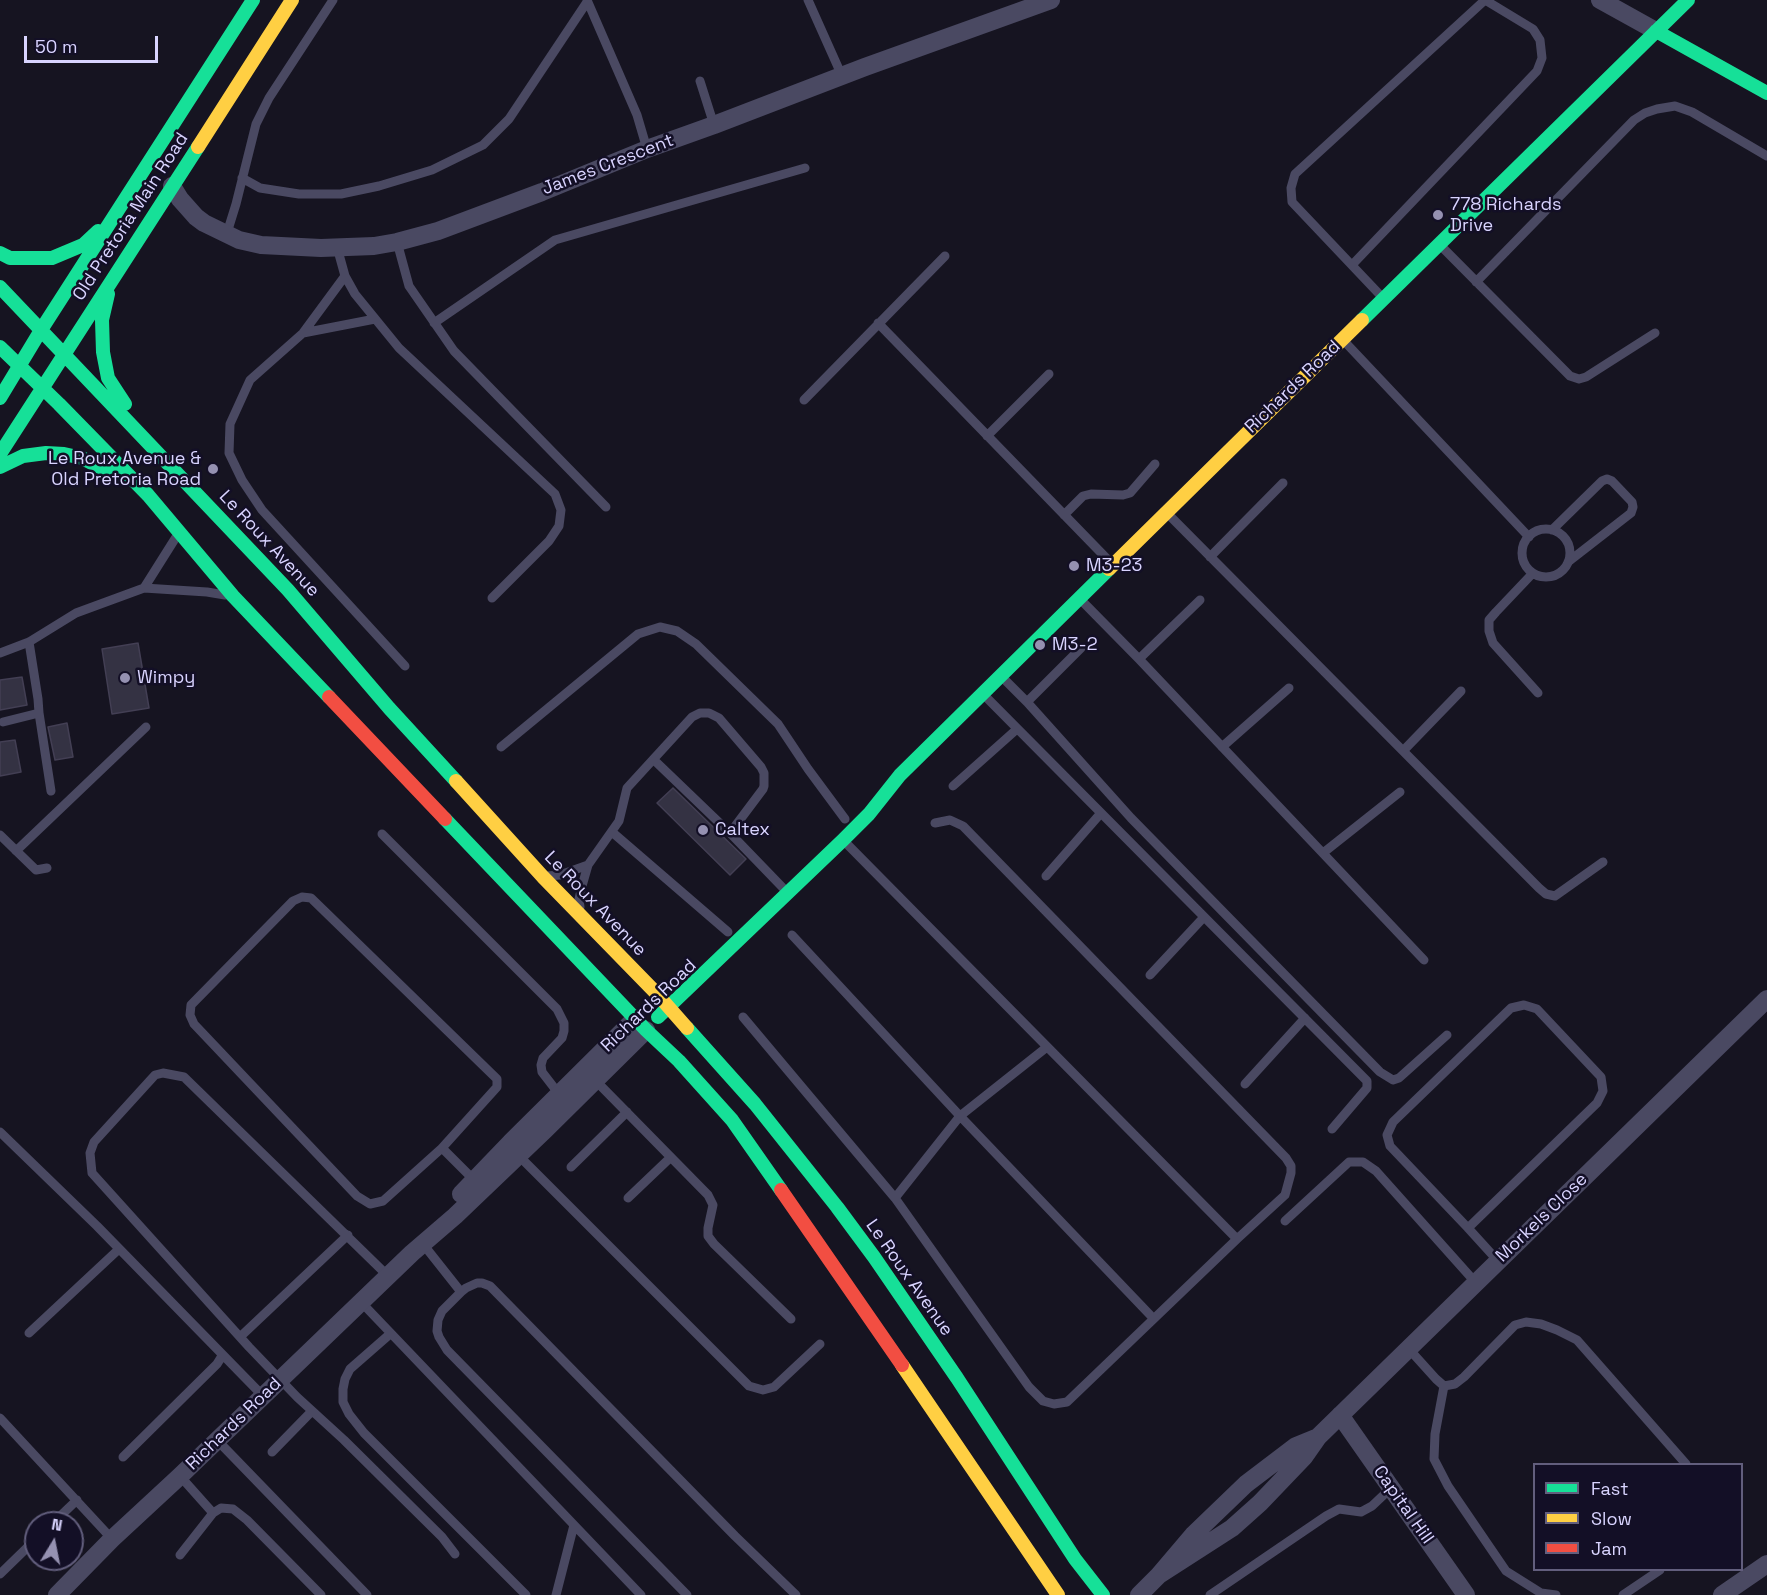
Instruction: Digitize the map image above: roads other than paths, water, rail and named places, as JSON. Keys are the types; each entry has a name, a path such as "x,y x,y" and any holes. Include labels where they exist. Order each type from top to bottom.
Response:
{"main road":[{"name":"Old Pretoria Main Road","path":"0,398 41,330 253,0"},
{"name":"Old Pretoria Main Road","path":"0,454 291,0"},
{"name":"Richards Road","path":"650,1007 669,1006 778,888 838,836 869,814 900,775 1000,675 1688,0"},
{"path":"1656,31 1767,93"},
{"path":"0,253 10,258 52,258 83,246 117,214"},
{"path":"133,246 109,290 102,320 101,338 108,378 127,407 138,432"},
{"name":"Le Roux Avenue","path":"0,287 288,590 389,708 543,877 580,914 650,1007 679,1061 739,1130 858,1300 1058,1595"},
{"name":"Le Roux Avenue","path":"0,348 20,365 148,495 232,596 650,1007 669,1006 768,1120 837,1207 929,1337 1076,1559 1103,1595"},
{"path":"0,467 23,456 46,453 64,454 82,458 148,495"},
{"name":"Richards Road","path":"838,836 845,819 877,790 900,775"},
{"name":"Richards Road","path":"778,888 789,870"},
{"path":"723,936 753,907"}],"street":[{"name":"James Crescent","path":"172,186 196,217 239,240 261,245 296,248 374,246 397,242 438,231 647,149 1051,0"},
{"path":"1600,0 1656,31"},
{"name":"Morkels Close","path":"1139,1595 1193,1534 1246,1484 1296,1446 1317,1437 1767,999"},
{"name":"Richards Road","path":"57,1595 112,1539 417,1248 455,1216 595,1080 650,1007"},
{"name":"Richards Road","path":"417,1248 474,1180 650,1007"},
{"name":"Capital Hill","path":"1340,1415 1466,1595"},
{"path":"1722,1595 1767,1564"}],"lane":[{"path":"227,233 256,124 269,98 333,0"},
{"path":"808,0 842,76"},
{"path":"1352,265 1538,71 1542,58 1540,40 1533,28 1485,0 1295,174 1291,188 1292,202 1383,298"},
{"path":"242,178 260,188 299,194 341,194 379,186 432,170 483,145 509,119 587,1"},
{"path":"587,1 637,115 647,149"},
{"path":"700,81 714,125"},
{"path":"1476,282 1634,120 1645,113 1675,106 1692,112 1767,156"},
{"path":"434,323 555,240 806,168"},
{"path":"397,242 409,286 454,351 606,507"},
{"path":"1439,245 1570,375 1579,379 1586,377 1655,333"},
{"path":"337,247 345,276 355,294 399,348 555,495 561,510 559,526 549,541 492,598"},
{"path":"804,400 945,256"},
{"path":"345,276 303,333 250,380 230,424 229,453 242,480 262,510 405,666"},
{"path":"303,333 375,319"},
{"path":"878,322 1112,564"},
{"path":"1342,339 1529,537"},
{"path":"987,436 1049,374"},
{"path":"1064,515 1083,496 1130,493 1155,464"},
{"path":"1552,530 1602,481 1612,480 1632,502 1631,513 1568,562"},
{"path":"1210,557 1283,483"},
{"path":"1166,512 1546,894 1555,896 1603,862"},
{"path":"1543,529 1552,530 1566,538 1570,554 1564,569 1549,577 1533,573 1523,560 1522,552 1529,537 1543,529"},
{"path":"144,588 179,532"},
{"path":"1533,573 1489,620 1489,631 1492,643 1538,693"},
{"path":"0,653 29,642 76,613 144,588 232,596"},
{"path":"1078,598 1139,659 1424,960"},
{"path":"1139,659 1200,600"},
{"path":"501,747 638,634 660,627 677,631 696,644 778,724 845,819"},
{"path":"29,642 51,791"},
{"path":"1027,702 1081,648"},
{"path":"1000,675 1131,818 1380,1072 1393,1080 1399,1078 1447,1035"},
{"path":"1222,747 1288,687"},
{"path":"1403,751 1461,692"},
{"path":"982,693 1367,1081 1367,1088 1332,1129"},
{"path":"580,914 579,899 588,865 619,821 627,788 692,717 700,713 709,712 719,718 761,767 765,779 763,789 730,833"},
{"path":"3,722 39,713"},
{"path":"16,851 146,727"},
{"path":"953,786 1017,729"},
{"path":"654,760 730,833 778,888"},
{"path":"1323,853 1400,792"},
{"path":"1046,876 1101,813"},
{"path":"743,1017 895,1198 1029,1387 1043,1401 1054,1404 1068,1402 1285,1195 1292,1173 1287,1158 963,826 950,820 935,822"},
{"path":"612,832 723,936"},
{"path":"382,834 557,1009 564,1023 562,1038 543,1058 541,1065 542,1072 559,1094"},
{"path":"0,835 36,870 47,868"},
{"path":"838,836 1237,1239"},
{"path":"543,877 560,875 588,865"},
{"path":"302,897 311,898 497,1079 497,1087 442,1148 383,1201 370,1204 357,1196 194,1024 190,1015 191,1005 292,901 302,897"},
{"path":"1150,975 1204,917"},
{"path":"792,935 960,1116 1154,1318"},
{"path":"1468,1228 1596,1103 1603,1091 1600,1077 1537,1009 1524,1005 1511,1008 1393,1122 1387,1135 1390,1146 1498,1261"},
{"path":"1245,1084 1305,1018"},
{"path":"895,1198 960,1116 1047,1047"},
{"path":"388,1276 183,1077 163,1073 155,1075 94,1142 90,1153 92,1173 240,1337 312,1411 442,1537 455,1554"},
{"path":"595,1080 708,1195 713,1205 708,1236 791,1319"},
{"path":"572,1167 627,1112"},
{"path":"0,1132 263,1396"},
{"path":"442,1148 474,1180"},
{"path":"518,1155 749,1386 763,1390 774,1387 820,1344"},
{"path":"628,1198 671,1157"},
{"path":"1286,1221 1349,1162 1363,1162 1376,1170 1476,1282"},
{"path":"240,1337 348,1235"},
{"path":"417,1248 461,1292"},
{"path":"29,1333 118,1249"},
{"path":"687,1595 447,1350 439,1338 438,1320 442,1311 466,1288 477,1283 490,1286 694,1496 796,1595"},
{"path":"361,1302 641,1595"},
{"path":"1444,1386 1455,1384 1464,1377 1515,1325 1526,1322 1541,1324 1577,1340 1685,1463"},
{"path":"390,1334 350,1369 343,1389 344,1402 349,1414 364,1433 526,1595"},
{"path":"1408,1348 1444,1386"},
{"path":"123,1457 217,1364 222,1356"},
{"path":"1444,1386 1435,1434 1434,1459 1448,1486 1506,1571 1541,1593 1556,1595"},
{"path":"272,1452 312,1411"},
{"path":"0,1418 112,1539"},
{"path":"217,1440 367,1595"},
{"path":"180,1476 213,1513"},
{"path":"1210,1595 1326,1516 1339,1509 1361,1512 1372,1506 1390,1488"},
{"path":"66,1511 77,1500"},
{"path":"180,1555 213,1513 221,1508 233,1509 247,1520 321,1595"},
{"path":"556,1595 574,1525"},
{"path":"0,1574 24,1551"},
{"path":"1623,1595 1657,1571"}],"place":[{"name":"778 Richards Drive","path":"1438,215"},
{"name":"Le Roux Avenue & Old Pretoria Road","path":"213,469"},
{"name":"M3-23","path":"1074,566"},
{"name":"M3-2","path":"1040,645"},
{"name":"Wimpy","path":"125,678"},
{"name":"Caltex","path":"703,830"}]}
